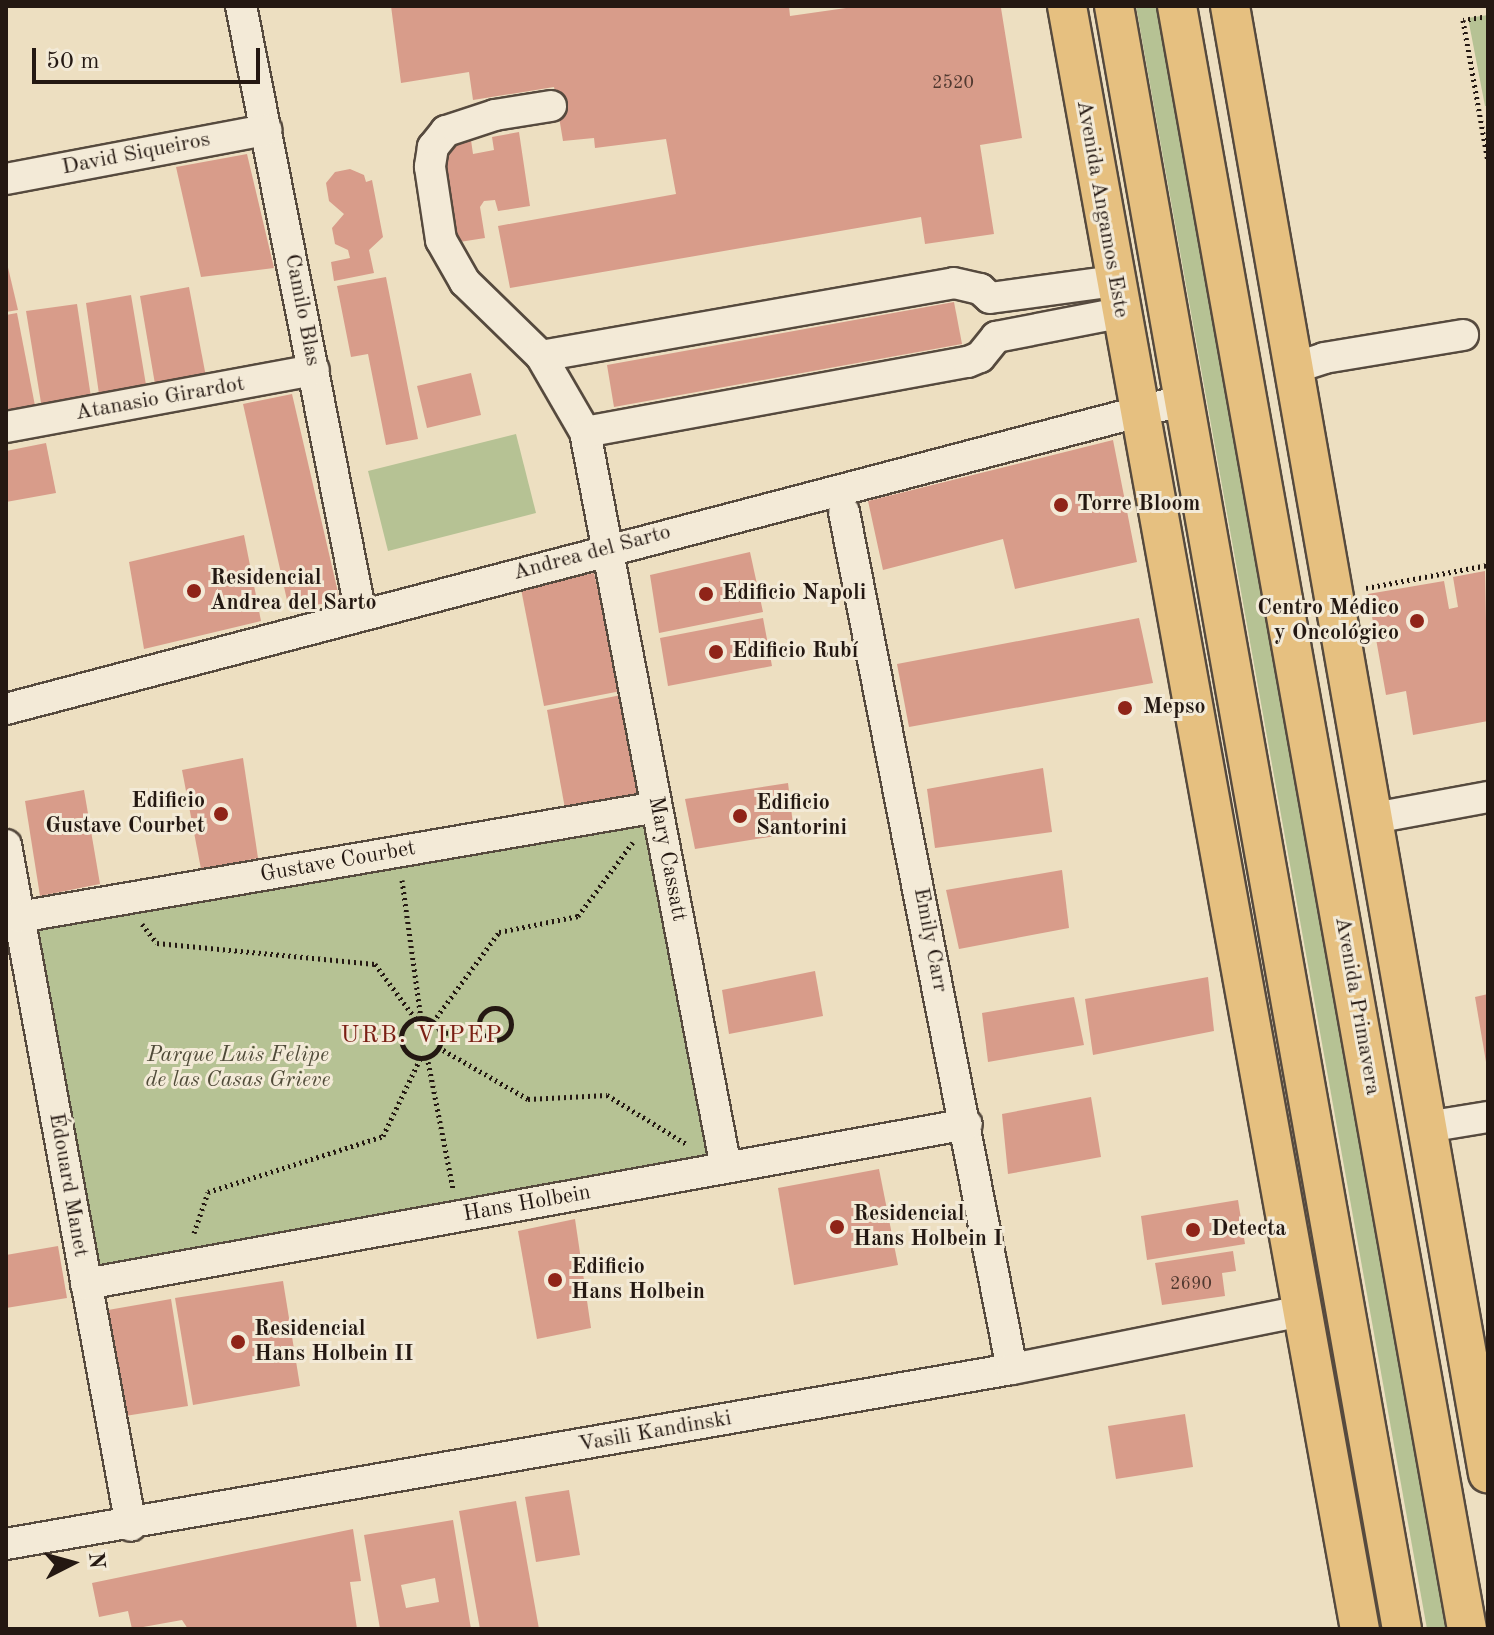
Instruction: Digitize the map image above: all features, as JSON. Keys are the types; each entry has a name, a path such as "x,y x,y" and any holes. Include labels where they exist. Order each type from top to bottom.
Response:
{"main road":[{"name":"Avenida Angamos Este","path":"1067,6 1138,412"},
{"name":"Avenida Angamos Este","path":"1114,6 1180,401"},
{"name":"Avenida Primavera","path":"1177,6 1247,382 1467,1629"},
{"path":"1230,6 1291,369 1374,818 1488,1473"},
{"path":"1180,401 1402,1629"},
{"path":"1138,412 1360,1629"}],"street":[{"name":"Camilo Blas","path":"241,6 361,614"},
{"name":"Mary Cassatt","path":"551,106 495,115 446,131 433,147 430,167 449,261 541,356 585,432 726,1168"},
{"name":"David Siqueiros","path":"6,179 266,130"},
{"path":"541,356 954,283 980,289 990,298 999,323 996,337 980,357 968,362 585,432"},
{"path":"990,298 1117,297"},
{"path":"996,337 1117,297"},
{"path":"1291,369 1324,358 1463,335"},
{"name":"Atanasio Girardot","path":"6,427 314,370"},
{"name":"Andrea del Sarto","path":"6,709 606,549 1180,401"},
{"name":"Emily Carr","path":"844,512 967,1124 1012,1369"},
{"path":"1374,818 1488,797"},
{"name":"Gustave Courbet","path":"19,917 657,807"},
{"name":"Édouard Manet","path":"6,845 131,1526"},
{"path":"1427,1127 1488,1117"},
{"name":"Hans Holbein","path":"86,1284 967,1124"},
{"name":"Vasili Kandinski","path":"6,1544 131,1526 1012,1369 1302,1311"}],"path":[{"path":"1488,16 1463,20 1488,162"},
{"path":"1480,117 1488,116"},
{"path":"1365,588 1488,565"},
{"path":"433,1022 499,932 578,916 635,839"},
{"path":"401,869 418,1018"},
{"path":"134,915 157,943 375,964 418,1018 433,1022 440,1034 438,1047 424,1057 383,1136 208,1192 188,1249"},
{"path":"440,1034 479,1027 490,1008 501,1009 511,1021 506,1037 497,1041 483,1036 479,1027"},
{"path":"418,1018 405,1026 401,1038 406,1050 424,1057"},
{"path":"438,1047 528,1099 607,1095 694,1149"},
{"path":"424,1057 456,1201"}],"green space":[{"path":"1136,6 1161,6 1451,1629 1427,1629"},
{"path":"1488,15 1488,106 1485,106 1468,18"},
{"path":"516,434 536,513 388,551 368,471"},
{"name":"Parque Luis Felipe de las Casas Grieve","path":"647,821 712,1161 97,1270 32,926"}],"building":[{"path":"391,6 789,6 790,16 860,6 1001,8 1022,138 980,145 994,234 925,244 921,217 510,288 498,226 676,194 666,139 595,148 594,138 563,141 554,87 473,100 469,72 401,83"},
{"path":"519,132 530,206 498,211 495,200 484,201 480,207 485,238 453,243 438,165 456,145 471,140 473,154 494,150 492,137"},
{"path":"247,154 274,268 201,277 176,167"},
{"path":"350,169 364,175 366,182 372,180 383,237 369,250 374,273 334,281 331,262 350,258 348,250 335,244 332,228 344,214 329,201 326,183 335,172"},
{"path":"6,259 18,310 6,312"},
{"path":"386,277 418,439 386,445 368,354 351,357 337,286"},
{"path":"189,287 206,377 156,390 140,296"},
{"path":"131,295 147,391 100,401 86,303"},
{"path":"954,302 962,344 614,407 607,365"},
{"path":"77,304 92,404 43,415 26,311"},
{"path":"17,313 37,416 6,422 6,315"},
{"path":"471,373 481,415 427,428 417,386"},
{"path":"292,394 340,601 289,609 243,404"},
{"name":"Torre Bloom","path":"1113,440 1137,562 1015,589 1003,539 883,570 868,501"},
{"path":"46,443 56,493 6,502 6,451"},
{"name":"Residencial Andrea del Sarto","path":"244,535 261,621 144,649 129,562"},
{"name":"Edificio Napoli","path":"750,552 763,612 659,633 650,575"},
{"path":"1485,571 1488,721 1413,735 1406,691 1386,695 1368,594 1444,581 1449,609 1458,607 1453,577"},
{"path":"594,573 621,691 544,706 521,589"},
{"name":"Edificio Rubí","path":"763,618 772,666 668,686 660,638"},
{"path":"1139,618 1153,683 909,727 897,664"},
{"path":"621,695 641,800 566,814 547,710"},
{"name":"Edificio Gustave Courbet","path":"243,758 258,858 201,869 182,770"},
{"path":"1043,768 1052,832 935,848 927,789"},
{"name":"Edificio Santorini","path":"788,783 794,833 695,849 685,799"},
{"path":"84,790 100,884 40,896 25,801"},
{"path":"1062,870 1069,928 959,949 946,890"},
{"path":"815,971 823,1016 729,1034 722,990"},
{"path":"1208,977 1214,1031 1093,1055 1085,999"},
{"path":"1488,994 1488,1062 1486,1062 1475,997"},
{"path":"1074,997 1084,1045 988,1062 982,1013"},
{"path":"1091,1097 1101,1157 1008,1174 1002,1114"},
{"name":"Residencial Hans Holbein I","path":"879,1169 898,1265 794,1285 778,1188"},
{"name":"Detecta","path":"1238,1200 1245,1244 1147,1260 1141,1216"},
{"name":"Edificio Hans Holbein","path":"575,1219 591,1328 537,1339 518,1231"},
{"path":"58,1246 67,1298 6,1308 6,1255"},
{"path":"1233,1251 1236,1271 1222,1273 1225,1296 1162,1305 1155,1263"},
{"name":"Residencial Hans Holbein II","path":"283,1281 300,1386 193,1405 175,1298"},
{"path":"171,1299 188,1406 125,1416 108,1310"},
{"path":"1185,1414 1193,1467 1116,1479 1108,1426"},
{"path":"569,1490 580,1555 536,1562 525,1497"},
{"path":"516,1501 539,1629 480,1629 459,1511"},
{"path":"453,1520 471,1629 380,1629 364,1535","holes":["435,1578 439,1602 406,1608 401,1585"]},
{"path":"353,1529 361,1581 350,1582 357,1629 188,1629 182,1620 132,1629 128,1611 99,1617 92,1583"}],"place":[{"name":"Torre Bloom","path":"1061,505"},
{"name":"Residencial Andrea del Sarto","path":"194,591"},
{"name":"Edificio Napoli","path":"706,594"},
{"name":"Centro Médico y Oncológico","path":"1417,621"},
{"name":"Edificio Rubí","path":"716,652"},
{"name":"Mepso","path":"1125,708"},
{"name":"Edificio Gustave Courbet","path":"221,814"},
{"name":"Edificio Santorini","path":"740,816"},
{"name":"Residencial Hans Holbein I","path":"837,1227"},
{"name":"Detecta","path":"1193,1230"},
{"name":"Edificio Hans Holbein","path":"555,1280"},
{"name":"Residencial Hans Holbein II","path":"238,1342"}],"district":[{"name":"URB. VIPEP","path":"422,1037"}]}
